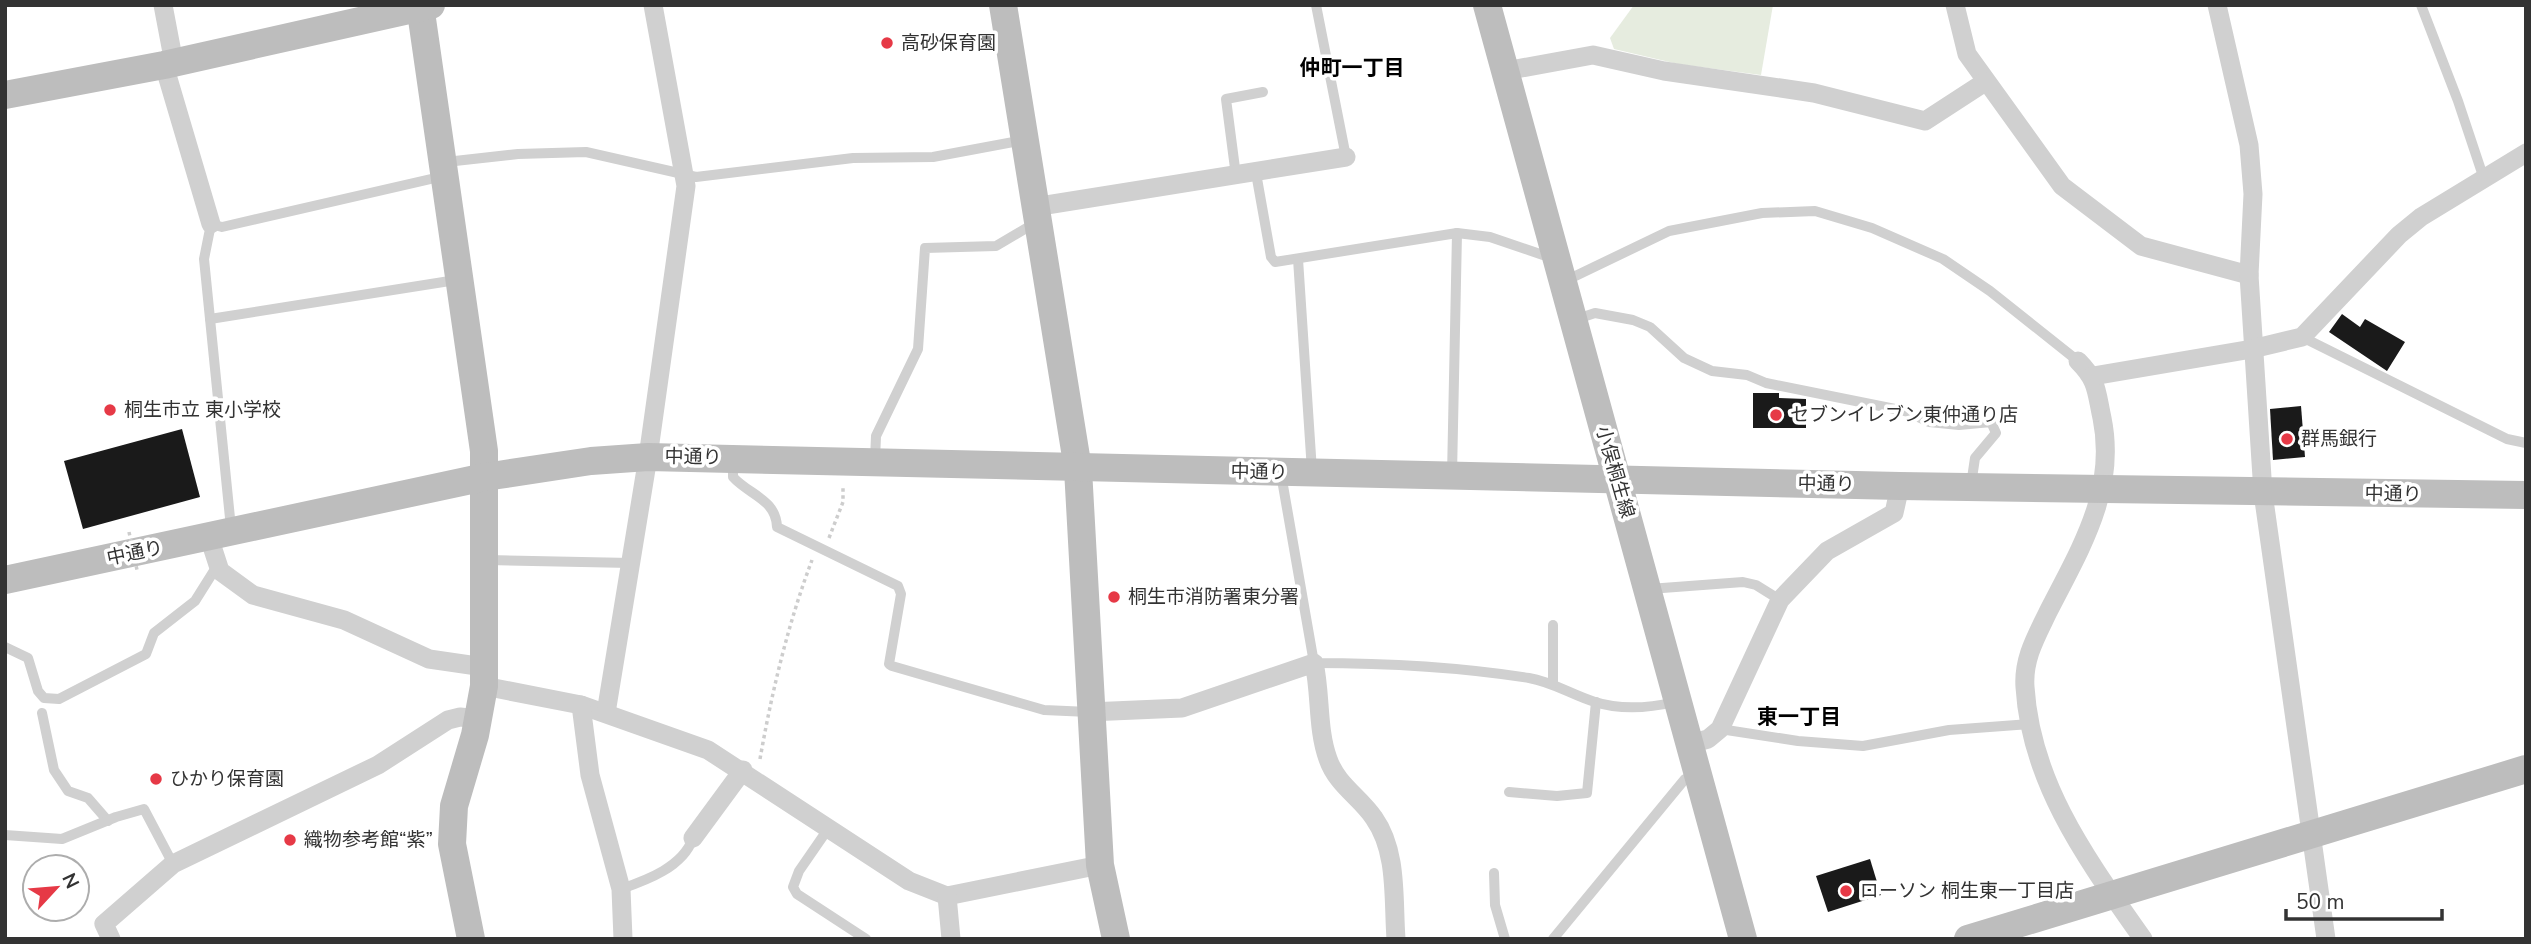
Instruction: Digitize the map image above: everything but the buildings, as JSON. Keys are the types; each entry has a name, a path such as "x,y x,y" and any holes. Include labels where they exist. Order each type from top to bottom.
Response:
{"street":[{"path":"163,5 169,64 211,224"},
{"path":"606,713 648,457 674,279 685,176 653,5"},
{"path":"1003,5 1078,469 1089,712 1100,865 1116,939"},
{"name":"小俣桐生線","path":"1487,5 1743,939"},
{"path":"1955,5 1967,54 2062,186 2141,246 2249,275"},
{"path":"2217,5 2249,145 2253,194 2249,275 2263,493 2326,939"},
{"path":"5,95 169,64 424,6 443,169 482,430 485,477 484,676 479,719 454,806 452,844 471,939"},
{"path":"1505,71 1593,55 1664,71 1814,93 1925,121 1985,82"},
{"path":"2093,376 2252,349 2302,337 2399,235 2421,217 2526,153"},
{"path":"1035,215 1346,157"},
{"path":"2078,361 2093,376 2105,431 2104,489 2083,546 2029,650 2025,685 2030,724 2049,790 2075,841 2143,939"},
{"name":"中通り","path":"5,580 485,477 591,461 648,457 1900,486 2526,495"},
{"path":"1690,744 1708,739 1720,729 1780,600 1827,551 1894,513 1900,486"},
{"path":"220,534 217,566 234,584 253,595 351,623 429,659 606,713 708,750 909,881 947,896 1100,865"},
{"path":"1089,712 1182,708 1314,663 1322,739 1328,760 1343,785 1373,816 1385,835 1391,856 1396,939"},
{"path":"581,705 590,775 621,889 623,939"},
{"path":"111,939 104,924 173,864 378,765 448,720 460,717 479,719"},
{"path":"1968,939 2111,893 2526,769"},
{"path":"693,838 747,773"},
{"path":"947,896 951,939"}],"lane":[{"path":"1316,5 1346,157"},
{"path":"2423,6 2459,101 2484,179"},
{"path":"1236,177 1226,99 1262,92"},
{"path":"220,534 210,319 204,259 211,224 222,227 443,169 517,154 586,152 622,158 685,176 853,158 933,157 1024,140"},
{"path":"1256,173 1271,257 1275,262 1457,233 1479,234 1543,255 1555,254"},
{"path":"1563,282 1669,231 1762,213 1815,211 1872,228 1943,259 1990,291 2078,361"},
{"path":"874,463 876,436 918,348 925,248 996,246 1035,215"},
{"path":"1452,475 1457,233"},
{"path":"1298,259 1312,472"},
{"path":"210,319 460,279"},
{"path":"1573,320 1595,313 1633,320 1650,327 1684,358 1712,371 1747,375 1766,383 1905,411 1929,422 1959,425 1992,422 1996,433 1975,458 1971,486"},
{"path":"2302,337 2507,439 2526,443"},
{"path":"733,458 733,477 768,502 775,514 777,527 898,586 901,594 889,664 1044,710 1089,712"},
{"path":"1281,472 1314,663 1438,668 1553,683 1596,702 1626,708 1679,702"},
{"path":"484,560 631,563"},
{"path":"5,647 27,658 38,691 44,698 59,699 146,654 154,633 195,601 217,566"},
{"path":"1648,589 1743,582 1756,585 1780,600"},
{"path":"1553,625 1553,683"},
{"path":"1508,792 1556,796 1587,793 1596,702"},
{"path":"42,713 54,770 70,793 89,798 108,821"},
{"path":"1720,729 1797,741 1863,746 1949,730 2030,724"},
{"path":"1553,939 1685,779 1698,772"},
{"path":"5,835 62,839 144,810 173,864"},
{"path":"828,829 799,871 793,887 797,894 866,939"},
{"path":"621,889 671,866 690,848 693,838"},
{"path":"1494,873 1494,905 1505,939"}],"path":[{"path":"747,773 759,761 764,729 795,604 843,502 844,461"},
{"path":"129,531 137,570"}],"shaded area":[{"path":"1634,5 1773,5 1761,75 1678,64 1614,49 1610,38"}],"place":[{"name":"高砂保育園","path":"887,43"},
{"name":"桐生市立 東小学校","path":"110,410"},
{"name":"セブンイレブン東仲通り店","path":"1776,415"},
{"name":"群馬銀行","path":"2287,439"},
{"name":"桐生市消防署東分署","path":"1114,597"},
{"name":"ひかり保育園","path":"156,779"},
{"name":"織物参考館“紫”","path":"290,840"},
{"name":"ローソン 桐生東一丁目店","path":"1846,891"}],"district":[{"name":"仲町一丁目","path":"1352,68"},
{"name":"東一丁目","path":"1799,717"}]}
